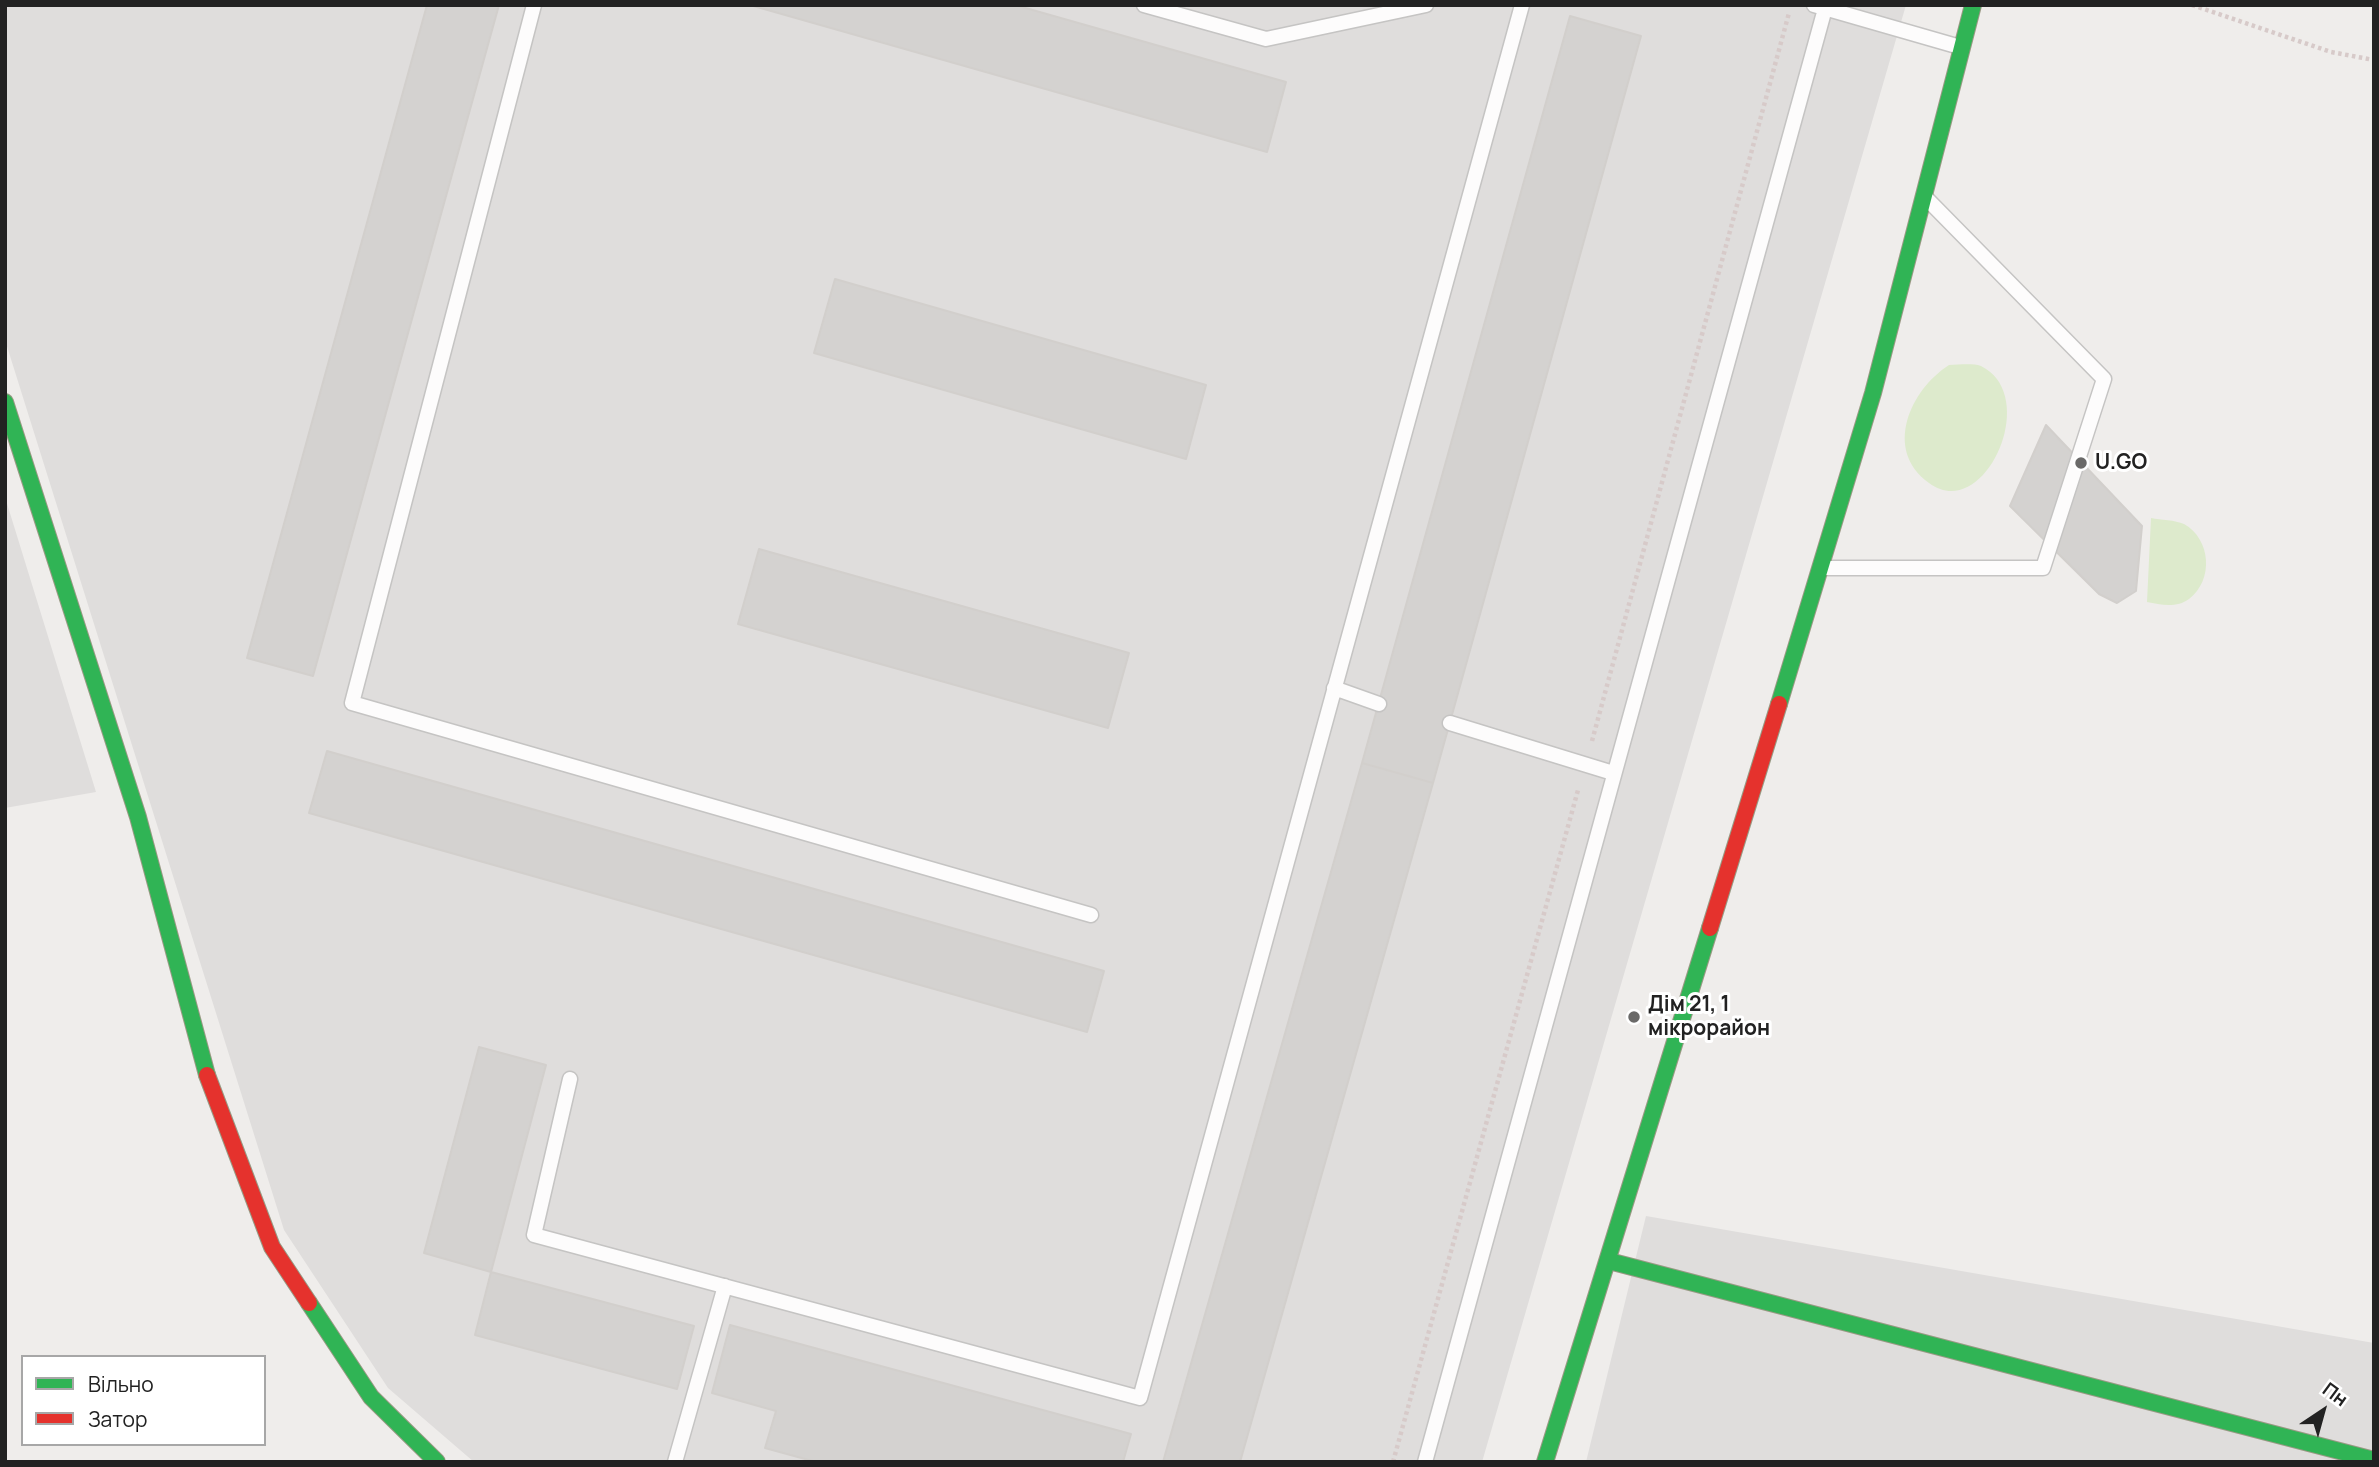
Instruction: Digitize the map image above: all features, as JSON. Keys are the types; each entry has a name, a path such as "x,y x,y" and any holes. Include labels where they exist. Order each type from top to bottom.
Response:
{"street":[{"path":"1545,1462 1609,1261 1873,393 1973,5"},
{"path":"5,402 138,817 210,1088 272,1247 371,1397 437,1462"},
{"path":"1609,1261 2374,1460"}],"lane":[{"path":"534,5 352,703 1091,915"},
{"path":"1144,5 1266,39 1426,5"},
{"path":"570,1079 534,1235 1140,1398 1521,5"},
{"path":"1424,1462 1821,6 1962,48"},
{"path":"1821,568 2043,568 2104,379 1924,195"},
{"path":"1334,688 1379,704"},
{"path":"1450,723 1614,773"},
{"path":"675,1462 725,1286"}],"path":[{"path":"1394,1462 1791,5"},
{"path":"2192,5 2331,52 2374,60"}],"shaded area":[{"path":"5,5 1906,5 1482,1462 474,1462 388,1388 284,1230 5,340"},
{"path":"5,497 96,792 5,808"},
{"path":"1646,1216 2374,1343 2374,1462 1586,1462"}],"green space":[{"path":"1949,365 1981,366 1999,381 2006,403 2006,427 1998,451 1986,472 1969,486 1950,491 1929,483 1915,469 1907,454 1905,438 1913,405 1923,389"},
{"path":"2151,518 2184,524 2200,539 2204,549 2206,571 2203,581 2189,599 2179,604 2147,602"}],"building":[{"path":"427,5 499,5 313,676 247,658"},
{"path":"750,5 1015,5 1286,82 1267,152"},
{"path":"1570,16 1641,36 1433,783 1362,763"},
{"path":"835,279 1206,385 1186,459 814,353"},
{"path":"2046,425 2142,526 2136,591 2117,603 2099,594 2010,506"},
{"path":"759,549 1129,653 1108,728 738,624"},
{"path":"327,751 1104,971 1087,1032 309,813"},
{"path":"1362,763 1433,783 1240,1462 1163,1462"},
{"path":"479,1047 546,1065 491,1272 424,1253"},
{"path":"491,1272 694,1326 677,1389 475,1335"},
{"path":"730,1325 1131,1434 1123,1462 816,1462 765,1448 776,1411 712,1393"}],"traffic: fast":[{"path":"1779,704 1873,393 1973,5"},
{"path":"5,402 138,817 207,1075"},
{"path":"1545,1462 1710,928"},
{"path":"1609,1261 2374,1460"},
{"path":"309,1303 371,1397 437,1462"}],"traffic: jam":[{"path":"1710,928 1779,704"},
{"path":"207,1075 272,1247 309,1303"}],"place":[{"name":"U.GO","path":"2081,463"},
{"name":"Дім 21, 1 мікрорайон","path":"1634,1017"}]}
